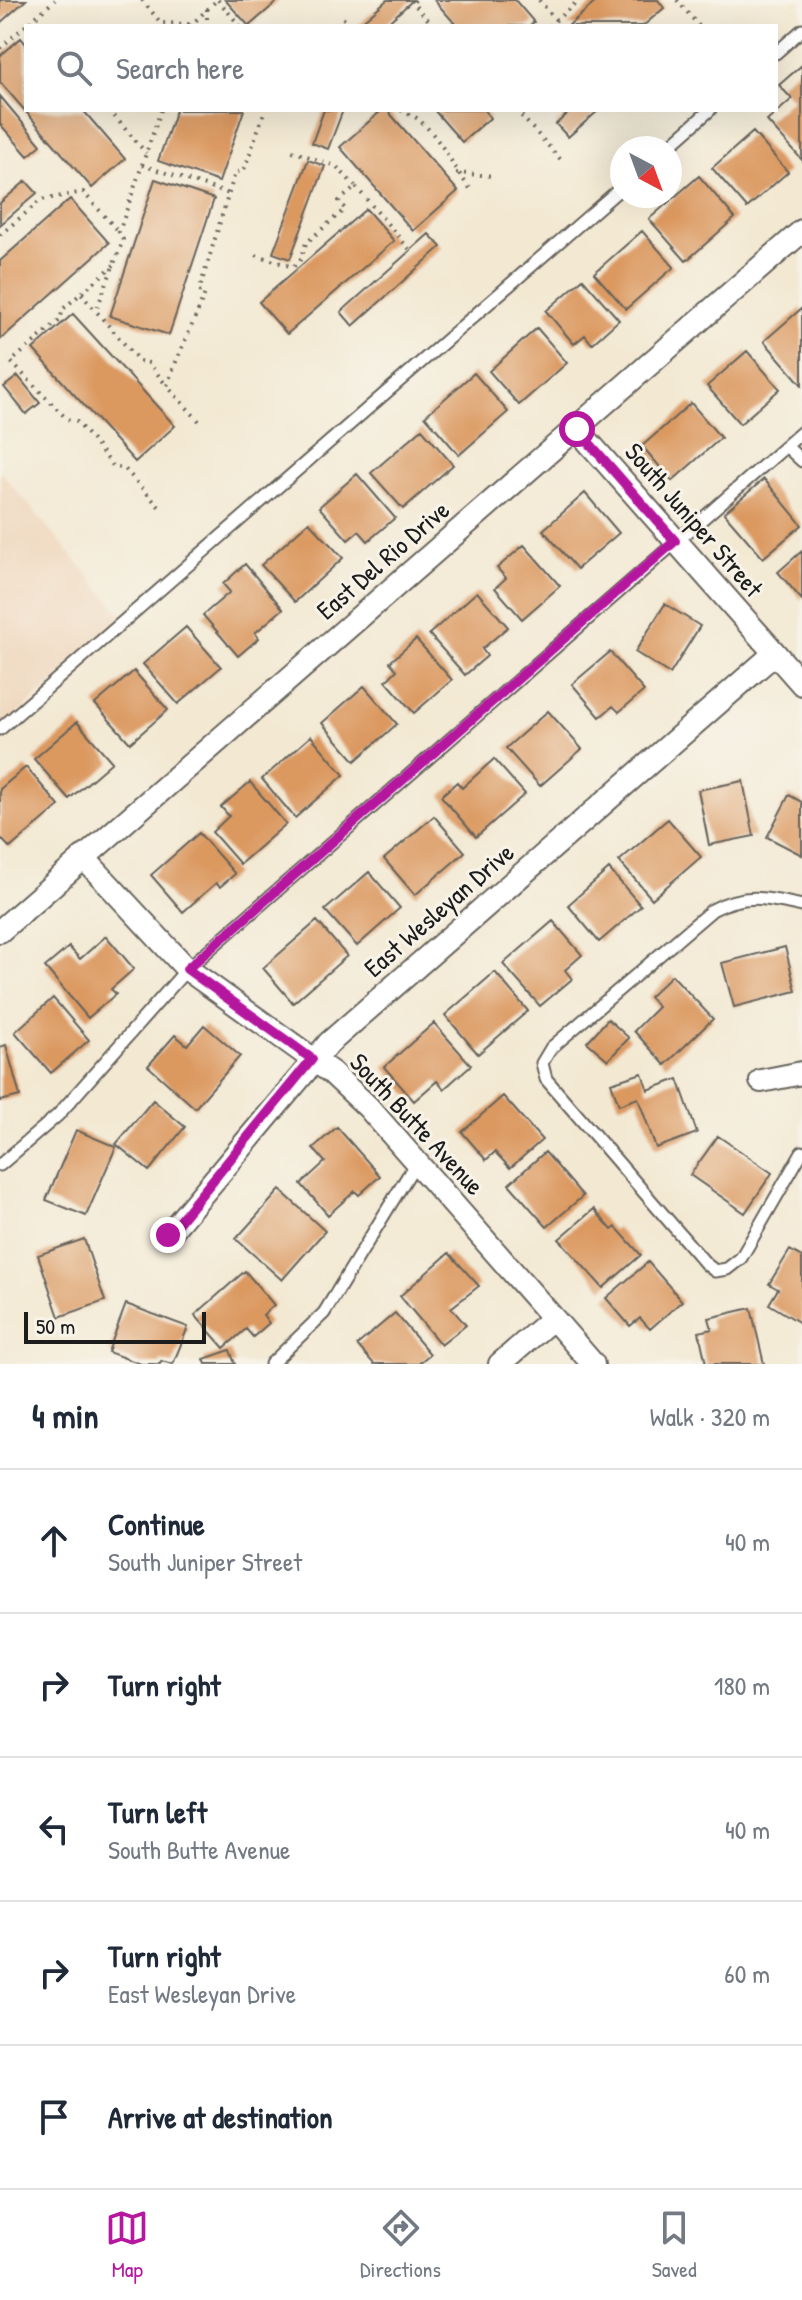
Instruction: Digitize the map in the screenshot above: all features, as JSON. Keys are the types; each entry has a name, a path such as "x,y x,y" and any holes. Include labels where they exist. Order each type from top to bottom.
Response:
{"street":[{"name":"East Del Rio Drive","path":"0,931 802,231"},
{"name":"South Juniper Street","path":"577,429 802,684"},
{"name":"East Wesleyan Drive","path":"168,1235 312,1059 774,654"},
{"name":"South Butte Avenue","path":"83,857 187,969 351,1089 417,1160 593,1364"},
{"path":"761,1081 802,1073"},
{"path":"500,1364 553,1318"}],"lane":[{"path":"778,51 802,30"},
{"path":"681,136 708,112"},
{"path":"0,729 610,197"},
{"path":"0,1165 58,1115 187,969 802,432"},
{"path":"786,446 802,461"},
{"path":"802,906 756,896 740,897 712,910 551,1048 542,1063 546,1079 715,1271 727,1269 741,1258 802,1152"},
{"path":"271,1364 324,1313 417,1160"}],"path":[{"path":"27,24 55,0"},
{"path":"142,0 161,23 174,24"},
{"path":"191,24 217,0 238,24"},
{"path":"415,0 413,3 432,24"},
{"path":"539,0 556,20"},
{"path":"677,0 697,24"},
{"path":"551,24 578,1"},
{"path":"207,9 207,24"},
{"path":"343,18 348,24"},
{"path":"32,20 35,24"},
{"path":"0,48 24,27"},
{"path":"111,112 146,153"},
{"path":"119,232 160,112"},
{"path":"167,386 182,340 190,334 205,293 199,291 235,173 244,170 264,112"},
{"path":"405,112 416,117 455,162 456,173 473,192"},
{"path":"518,112 562,161"},
{"path":"292,151 336,166 409,249"},
{"path":"142,165 229,194"},
{"path":"456,173 494,176"},
{"path":"256,255 293,267 301,259 306,243 345,209 339,201 356,187"},
{"path":"0,235 41,200 83,192 123,240 96,311"},
{"path":"114,265 63,309 60,320 11,362 67,419 77,422 114,467 124,468 162,510"},
{"path":"81,294 139,361 149,363 199,421"}],"shaded area":[{"path":"0,471 126,620 0,729"}],"building":[{"path":"0,0 26,0 0,23"},
{"path":"225,0 279,0 251,24 247,24"},
{"path":"387,0 413,0 386,24 359,24"},
{"path":"434,0 515,0 534,22 532,24 455,24"},
{"path":"598,0 658,0 664,8 645,24 570,24"},
{"path":"21,38 24,42 24,110 0,82 0,56"},
{"path":"802,65 802,160 767,121 792,99 779,85"},
{"path":"0,96 41,145 28,156 0,124"},
{"path":"26,112 85,112 125,159 92,188"},
{"path":"175,112 243,112 219,182 158,161"},
{"path":"323,112 342,112 328,149 312,143"},
{"path":"380,112 389,112 458,191 413,231 340,147"},
{"path":"436,112 486,112 490,118 462,142"},
{"path":"570,112 597,112 568,137 556,124"},
{"path":"753,132 788,172 747,208 712,168"},
{"path":"308,160 325,166 290,259 273,253"},
{"path":"699,176 735,218 686,261 649,219 662,208 682,208 682,191"},
{"path":"155,179 214,199 169,335 110,316"},
{"path":"26,181 37,193 0,225 0,203"},
{"path":"70,199 109,243 0,340 0,261"},
{"path":"366,209 394,241 287,334 259,302"},
{"path":"642,231 674,267 626,309 594,273"},
{"path":"429,234 441,247 353,326 341,312"},
{"path":"583,279 619,320 592,344 585,335 574,344 546,311"},
{"path":"802,308 802,385 764,341"},
{"path":"73,314 175,426 135,462 33,349"},
{"path":"537,328 567,363 519,405 489,371"},
{"path":"747,351 780,389 740,424 707,386"},
{"path":"474,373 508,412 459,455 425,416"},
{"path":"18,376 40,403 26,414 4,387"},
{"path":"691,403 721,438 672,481 642,446"},
{"path":"422,429 453,465 403,509 371,473"},
{"path":"357,474 395,518 368,541 359,531 348,540 319,507"},
{"path":"764,479 802,525 763,558 724,513"},
{"path":"585,493 619,533 577,569 543,530"},
{"path":"309,522 343,558 295,602 261,565"},
{"path":"524,545 560,586 522,619 495,588 506,578 497,568"},
{"path":"802,551 802,600 778,572"},
{"path":"245,564 283,609 255,633 259,638 238,656 203,615 230,592 223,584"},
{"path":"477,592 508,627 482,649 487,656 465,675 429,634"},
{"path":"665,604 700,626 670,674 635,652"},
{"path":"186,627 221,667 178,704 143,664"},
{"path":"416,639 452,680 414,713 386,681 397,670 390,662"},
{"path":"610,652 644,691 619,712 613,706 600,717 572,684"},
{"path":"134,671 168,710 130,743 95,704"},
{"path":"364,686 397,724 355,761 322,723"},
{"path":"548,711 582,749 540,786 506,748"},
{"path":"77,722 112,762 69,799 34,759"},
{"path":"311,736 344,775 295,818 262,779"},
{"path":"494,759 525,794 476,837 441,796 457,782 462,788"},
{"path":"26,767 59,806 10,848 0,837 0,789"},
{"path":"743,781 754,836 709,845 698,790"},
{"path":"250,782 286,824 240,864 212,832 229,816 221,807"},
{"path":"789,795 802,802 802,855 767,837"},
{"path":"434,816 465,852 415,895 384,859"},
{"path":"668,819 701,857 652,899 619,861"},
{"path":"199,833 235,874 220,887 216,883 183,912 151,875"},
{"path":"609,869 641,906 599,942 568,905"},
{"path":"369,872 400,908 357,946 325,910"},
{"path":"317,921 347,956 293,1003 263,968"},
{"path":"553,921 582,955 565,970 572,979 540,1006 503,964"},
{"path":"106,936 134,969 111,989 116,994 88,1018 45,967 69,947 80,959"},
{"path":"785,947 796,991 734,1007 722,963"},
{"path":"495,972 528,1011 478,1054 445,1015"},
{"path":"672,975 713,1019 665,1065 634,1031 658,1007 649,997"},
{"path":"53,998 89,1040 51,1073 15,1032"},
{"path":"608,1019 629,1038 608,1060 587,1042"},
{"path":"434,1023 471,1065 444,1089 437,1081 414,1101 384,1067"},
{"path":"204,1025 240,1056 195,1108 148,1066 175,1035 187,1045"},
{"path":"6,1045 20,1096 0,1101 0,1047"},
{"path":"642,1073 648,1090 678,1079 697,1133 656,1148 638,1098 619,1105 611,1083"},
{"path":"503,1096 542,1140 510,1168 495,1152 486,1160 462,1132"},
{"path":"153,1100 185,1127 149,1171 116,1144"},
{"path":"337,1127 380,1176 359,1195 355,1191 328,1215 301,1184 325,1162 313,1148"},
{"path":"76,1130 116,1147 86,1216 46,1200"},
{"path":"718,1136 772,1173 745,1213 690,1175"},
{"path":"545,1152 583,1196 547,1227 509,1184"},
{"path":"280,1190 325,1231 282,1280 236,1239"},
{"path":"594,1209 612,1230 616,1227 641,1255 603,1288 559,1239"},
{"path":"84,1239 105,1301 59,1317 38,1255"},
{"path":"790,1250 802,1257 802,1324 769,1304 778,1289 769,1284"},
{"path":"449,1253 479,1286 451,1308 466,1325 441,1345 400,1296"},
{"path":"648,1262 682,1301 650,1329 640,1318 630,1326 606,1298"},
{"path":"245,1271 274,1305 263,1315 269,1323 253,1337 246,1329 224,1348 195,1315"},
{"path":"126,1304 188,1327 173,1364 161,1361 160,1364 141,1364 108,1352"},
{"path":"751,1308 764,1364 706,1364 699,1332 712,1329 709,1318"},
{"path":"395,1313 430,1354 418,1364 374,1364 357,1345"},
{"path":"230,1350 235,1364 206,1364 204,1359"}],"route":[{"path":"168,1235 312,1059 187,969 675,541 577,429"}]}
